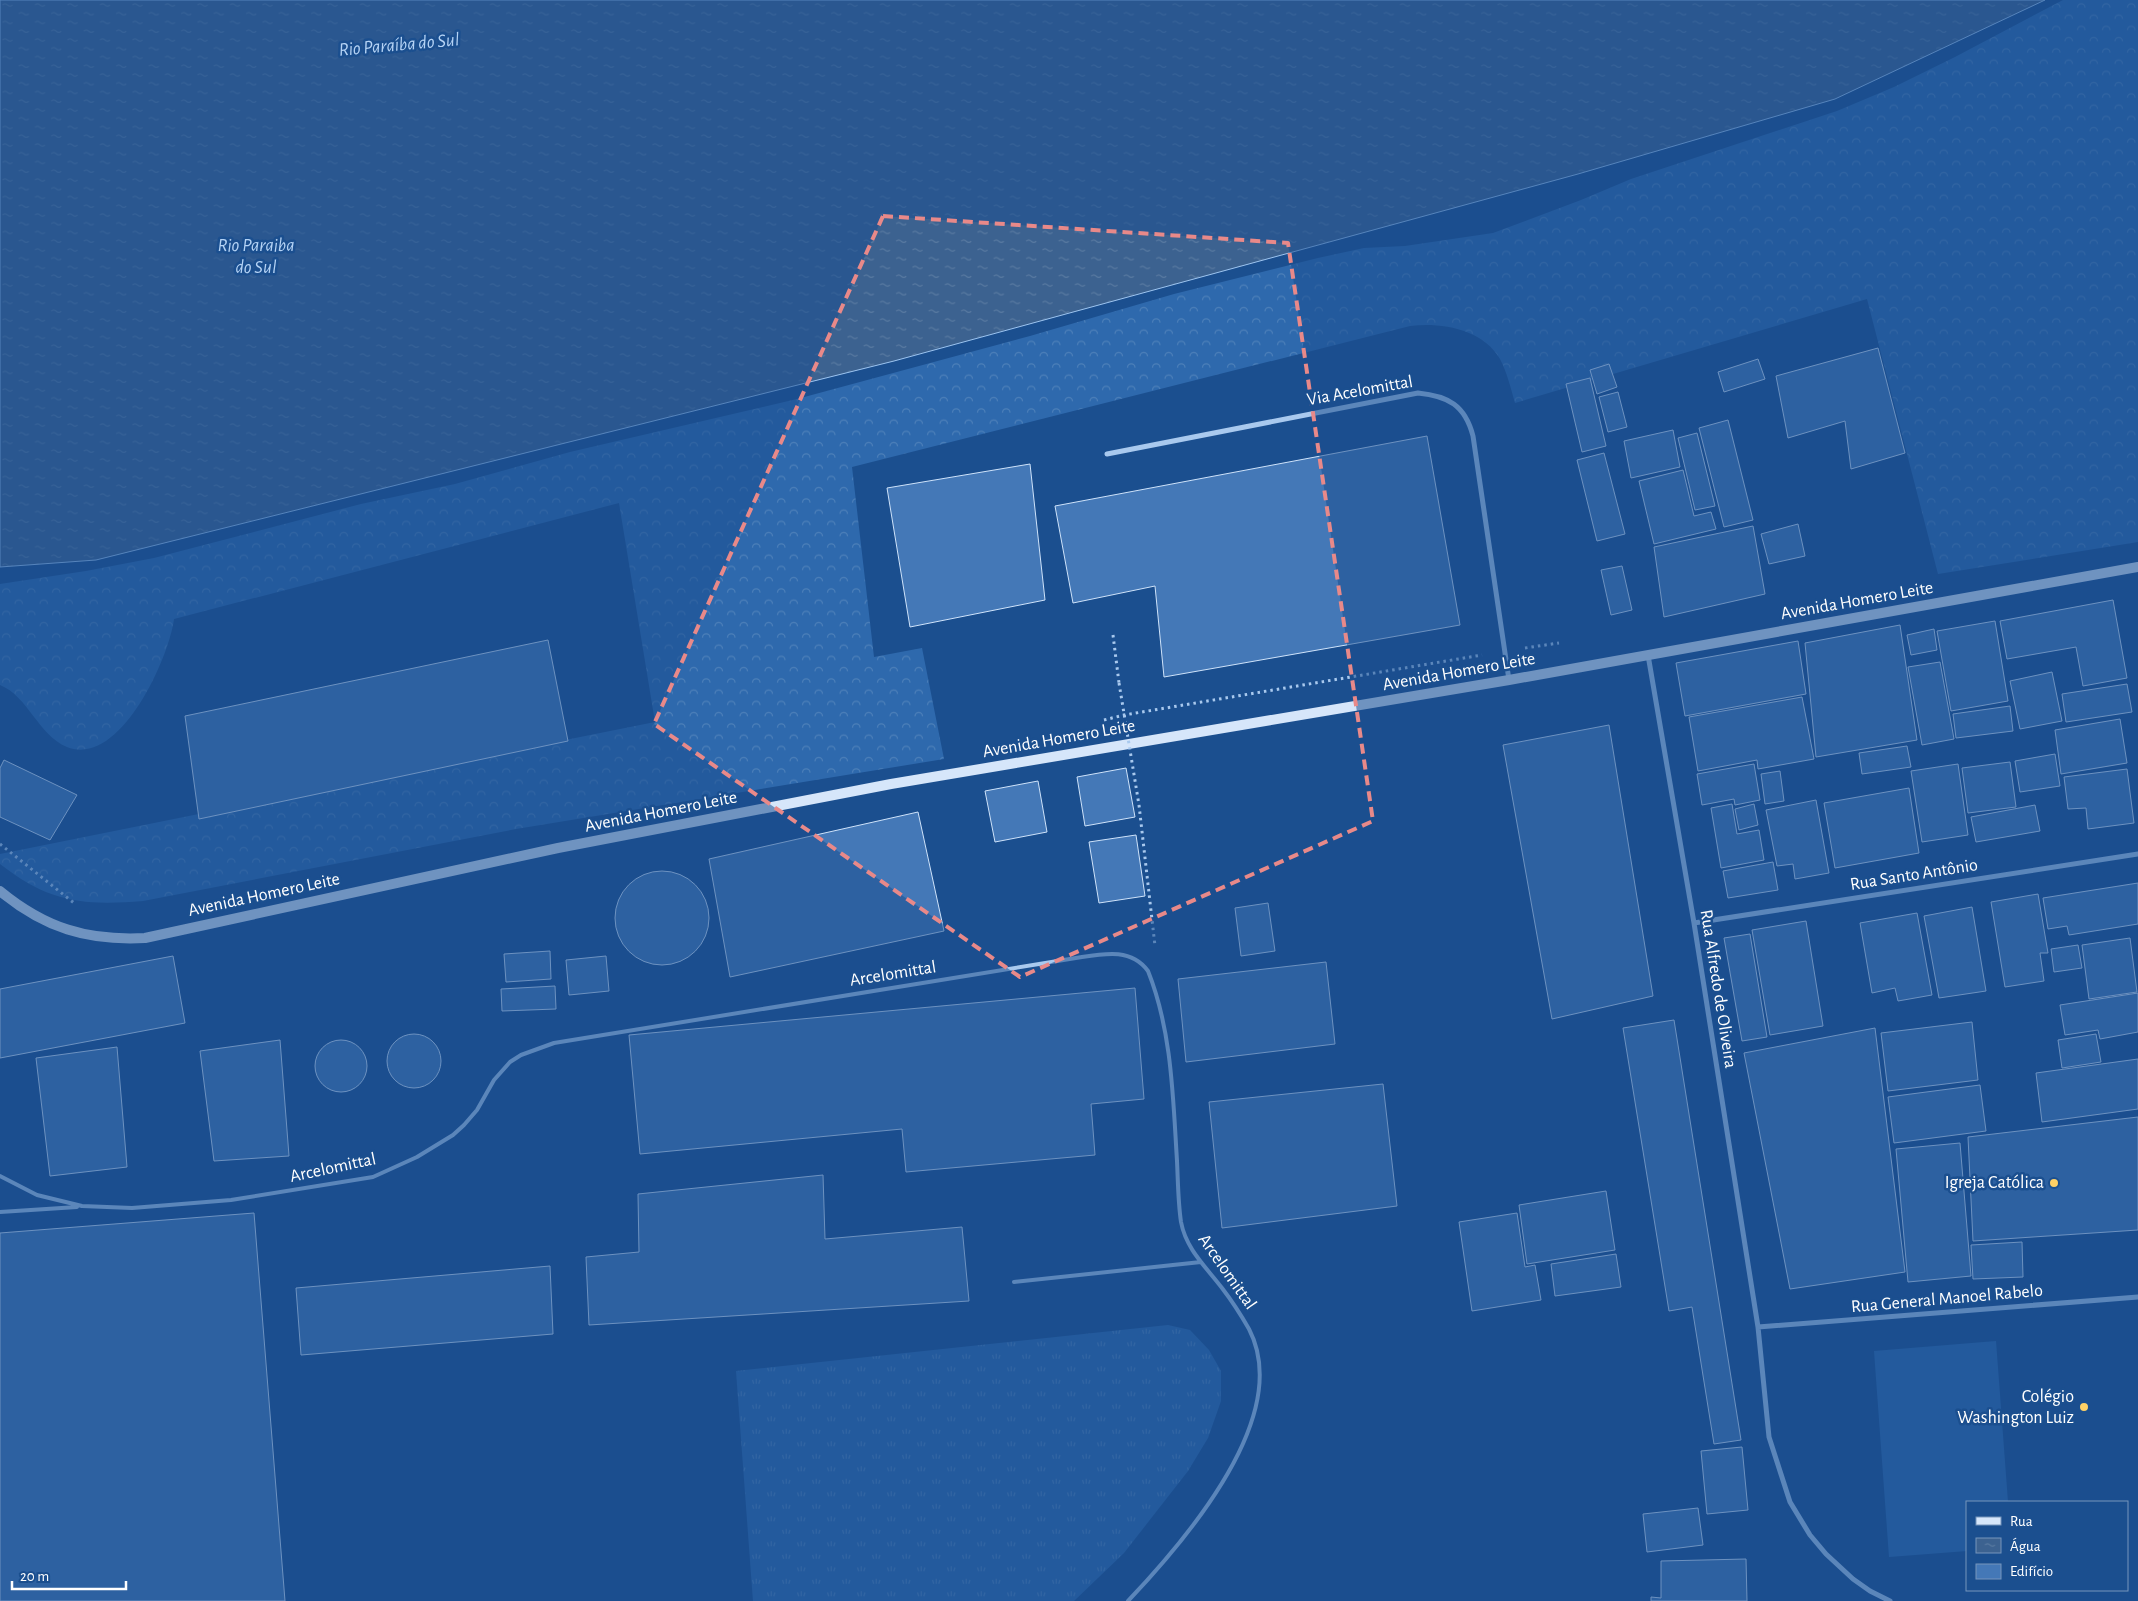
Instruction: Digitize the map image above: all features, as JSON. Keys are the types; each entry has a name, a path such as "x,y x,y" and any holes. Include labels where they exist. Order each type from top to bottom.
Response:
{"street":[{"name":"Via Acelomittal","path":"1107,454 1418,393 1441,397 1450,401 1465,414 1473,436 1509,680"},
{"name":"Avenida Homero Leite","path":"0,890 37,917 67,930 101,938 145,938 558,848 891,784 1509,680 2138,567"},
{"name":"Rua Alfredo de Oliveira","path":"1648,655 1694,923 1758,1327 1769,1437 1790,1502 1810,1535 1826,1554 1870,1591 1890,1601"},
{"name":"Rua Santo Antônio","path":"1694,923 2138,854"},
{"name":"Rua General Manoel Rabelo","path":"1758,1327 2138,1297"}],"lane":[{"name":"Arcelomittal","path":"0,1176 37,1195 82,1206 132,1208 231,1200 373,1176 417,1157 453,1135 477,1110 494,1080 510,1062 520,1055 554,1043 1082,957 1114,954 1132,957 1144,965 1155,989 1163,1016 1174,1112 1181,1219 1186,1240 1250,1331 1259,1361 1259,1394 1250,1426 1226,1474 1206,1507 1159,1568 1128,1601"},
{"path":"0,1212 82,1206"},
{"path":"1014,1282 1200,1262"}],"path":[{"path":"1113,635 1139,805 1156,949"},
{"path":"1124,715 1505,651"}],"highlighted area":[{"path":"883,216 1288,243 1373,821 1020,977 654,724"}],"green space":[{"path":"2063,0 2138,0 2138,542 1938,574 1867,299 1515,403 1500,359 1493,349 1483,341 1472,334 1448,327 1435,325 1410,326 852,467 874,657 922,648 944,759 516,829 143,901 102,903 67,899 34,887 0,864 0,854 655,722 619,503 174,619 163,658 138,706 123,726 105,741 87,749 67,747 57,741 48,734 26,706 10,690 0,685 0,584 154,558 361,504 455,484 570,452 797,399 1030,336 1174,294 1318,258 1364,248 1405,246 1493,233 1631,179 1837,111 1894,87"},
{"path":"1168,1325 1190,1330 1209,1350 1221,1371 1221,1401 1208,1438 1188,1471 1124,1553 1074,1601 753,1601 736,1371"},
{"path":"1996,1341 2008,1501 1966,1501 1966,1551 1889,1557 1874,1351"}],"water":[{"name":"Rio Paraiba do Sul","path":"0,0 2045,0 1835,99 1578,174 894,361 96,560 0,567"}],"building":[{"path":"1878,348 1905,453 1851,469 1845,421 1788,438 1776,376"},
{"path":"1758,359 1765,379 1724,392 1718,372"},
{"path":"1609,364 1617,387 1597,394 1590,370"},
{"path":"1590,378 1606,446 1582,452 1566,384"},
{"path":"1618,392 1627,427 1608,432 1599,397"},
{"path":"1728,420 1753,520 1724,527 1699,428"},
{"path":"1673,430 1680,467 1631,478 1624,441"},
{"path":"1697,433 1715,506 1695,510 1678,438"},
{"path":"1427,436 1460,625 1164,677 1155,586 1073,603 1055,506"},
{"path":"1604,453 1625,534 1597,541 1577,460"},
{"path":"1030,464 1045,600 910,627 887,488"},
{"path":"1683,470 1694,516 1711,512 1716,529 1654,544 1639,481"},
{"path":"1798,524 1805,556 1769,564 1761,534"},
{"path":"1753,526 1765,594 1664,617 1654,547"},
{"path":"1622,566 1632,610 1611,615 1601,570"},
{"path":"2113,600 2127,678 2083,686 2076,647 2007,659 2000,621"},
{"path":"1995,621 2008,701 1951,711 1937,631"},
{"path":"1900,625 1917,740 1816,757 1805,643"},
{"path":"1934,629 1937,650 1911,655 1907,635"},
{"path":"548,640 568,741 199,819 185,716"},
{"path":"1798,641 1806,694 1685,716 1676,663"},
{"path":"1940,662 1954,739 1922,745 1908,667"},
{"path":"2052,672 2062,721 2020,729 2010,681"},
{"path":"2127,684 2132,712 2066,722 2062,694"},
{"path":"1802,697 1814,759 1758,769 1757,760 1698,771 1689,717"},
{"path":"2010,706 2013,731 1956,738 1953,714"},
{"path":"2120,719 2127,763 2061,774 2055,730"},
{"path":"1609,725 1653,996 1552,1019 1503,745"},
{"path":"1907,746 1911,767 1862,774 1859,753"},
{"path":"2055,754 2060,786 2020,792 2015,761"},
{"path":"4,760 77,795 50,840 0,817 0,768"},
{"path":"2010,762 2016,807 1968,813 1962,768"},
{"path":"1754,764 1760,800 1735,805 1734,799 1702,805 1697,774"},
{"path":"1958,764 1968,835 1922,842 1911,771"},
{"path":"1126,768 1135,817 1085,826 1077,777"},
{"path":"2127,769 2134,823 2088,829 2086,808 2068,809 2064,777"},
{"path":"1780,771 1784,801 1765,804 1761,774"},
{"path":"1038,781 1047,832 995,842 985,791"},
{"path":"1909,788 1919,853 1835,868 1824,803"},
{"path":"1816,800 1829,873 1795,879 1793,864 1777,866 1766,810"},
{"path":"1732,804 1737,834 1759,830 1764,860 1721,868 1711,808"},
{"path":"1754,804 1758,825 1739,830 1735,809"},
{"path":"2035,805 2040,831 1976,842 1971,817"},
{"path":"918,812 944,931 730,977 709,859"},
{"path":"1136,835 1145,896 1099,903 1089,842"},
{"path":"1773,862 1778,890 1728,898 1723,871"},
{"path":"662,871 680,875 695,885 705,900 709,918 705,936 695,951 680,961 662,965 644,961 629,951 619,936 615,918 619,900 629,885 644,875"},
{"path":"2138,883 2138,924 2069,935 2067,926 2048,929 2043,898"},
{"path":"2038,894 2048,953 2040,953 2044,981 2005,987 1991,902"},
{"path":"1268,903 1275,951 1241,956 1235,908"},
{"path":"1972,907 1986,991 1939,998 1924,916"},
{"path":"1917,913 1932,995 1898,1001 1895,988 1872,993 1860,923"},
{"path":"1806,921 1823,1026 1770,1035 1752,930"},
{"path":"1750,934 1767,1037 1742,1041 1724,938"},
{"path":"2130,938 2137,992 2089,999 2082,945"},
{"path":"2078,945 2082,968 2054,972 2051,949"},
{"path":"550,951 551,979 506,982 504,954"},
{"path":"173,956 185,1023 0,1058 0,989"},
{"path":"606,956 609,991 569,995 566,960"},
{"path":"1326,962 1335,1044 1186,1062 1178,979"},
{"path":"555,986 556,1009 502,1011 501,989"},
{"path":"1135,988 1144,1099 1091,1104 1095,1155 906,1172 902,1129 640,1154 629,1035"},
{"path":"2138,993 2138,1032 2100,1039 2098,1030 2065,1035 2060,1005"},
{"path":"1674,1020 1741,1440 1714,1444 1692,1307 1669,1311 1623,1028"},
{"path":"1972,1022 1978,1080 1888,1091 1881,1033"},
{"path":"1875,1028 1905,1272 1790,1289 1744,1053"},
{"path":"409,1034 419,1034 429,1038 437,1046 441,1061 437,1076 429,1084 419,1088 409,1088 399,1084 391,1076 387,1066 387,1056 391,1046 399,1038"},
{"path":"2096,1034 2101,1062 2062,1068 2058,1040"},
{"path":"280,1040 289,1156 214,1161 200,1051"},
{"path":"336,1040 346,1040 360,1047 367,1061 367,1071 360,1085 346,1092 336,1092 326,1088 319,1081 315,1071 315,1061 319,1051 326,1044"},
{"path":"117,1047 127,1167 50,1176 36,1058"},
{"path":"2138,1059 2138,1109 2042,1122 2036,1073"},
{"path":"1383,1084 1397,1206 1222,1228 1209,1102"},
{"path":"1980,1085 1986,1131 1894,1143 1888,1097"},
{"name":"Igreja Católica","path":"2138,1117 2138,1230 1973,1241 1968,1137"},
{"path":"1960,1143 1971,1276 1908,1282 1896,1149"},
{"path":"823,1175 825,1239 962,1227 969,1301 589,1325 586,1257 639,1252 638,1194"},
{"path":"1606,1191 1615,1250 1527,1264 1519,1205"},
{"path":"254,1213 285,1601 0,1601 0,1233"},
{"path":"1517,1213 1525,1267 1535,1265 1541,1300 1472,1311 1459,1222"},
{"path":"2022,1242 2023,1277 1973,1279 1971,1245"},
{"path":"1616,1254 1621,1287 1555,1296 1551,1264"},
{"path":"550,1266 553,1334 301,1355 296,1288"},
{"path":"1742,1447 1748,1510 1707,1514 1701,1451"},
{"path":"1698,1508 1703,1545 1647,1552 1643,1514"},
{"path":"1746,1559 1747,1601 1651,1601 1651,1597 1661,1598 1661,1561"}],"place":[{"name":"Igreja Católica","path":"2054,1183"},
{"name":"Colégio Washington Luiz","path":"2084,1407"}],"water label":[{"name":"Rio Paraíba do Sul","path":"399,45"}]}
